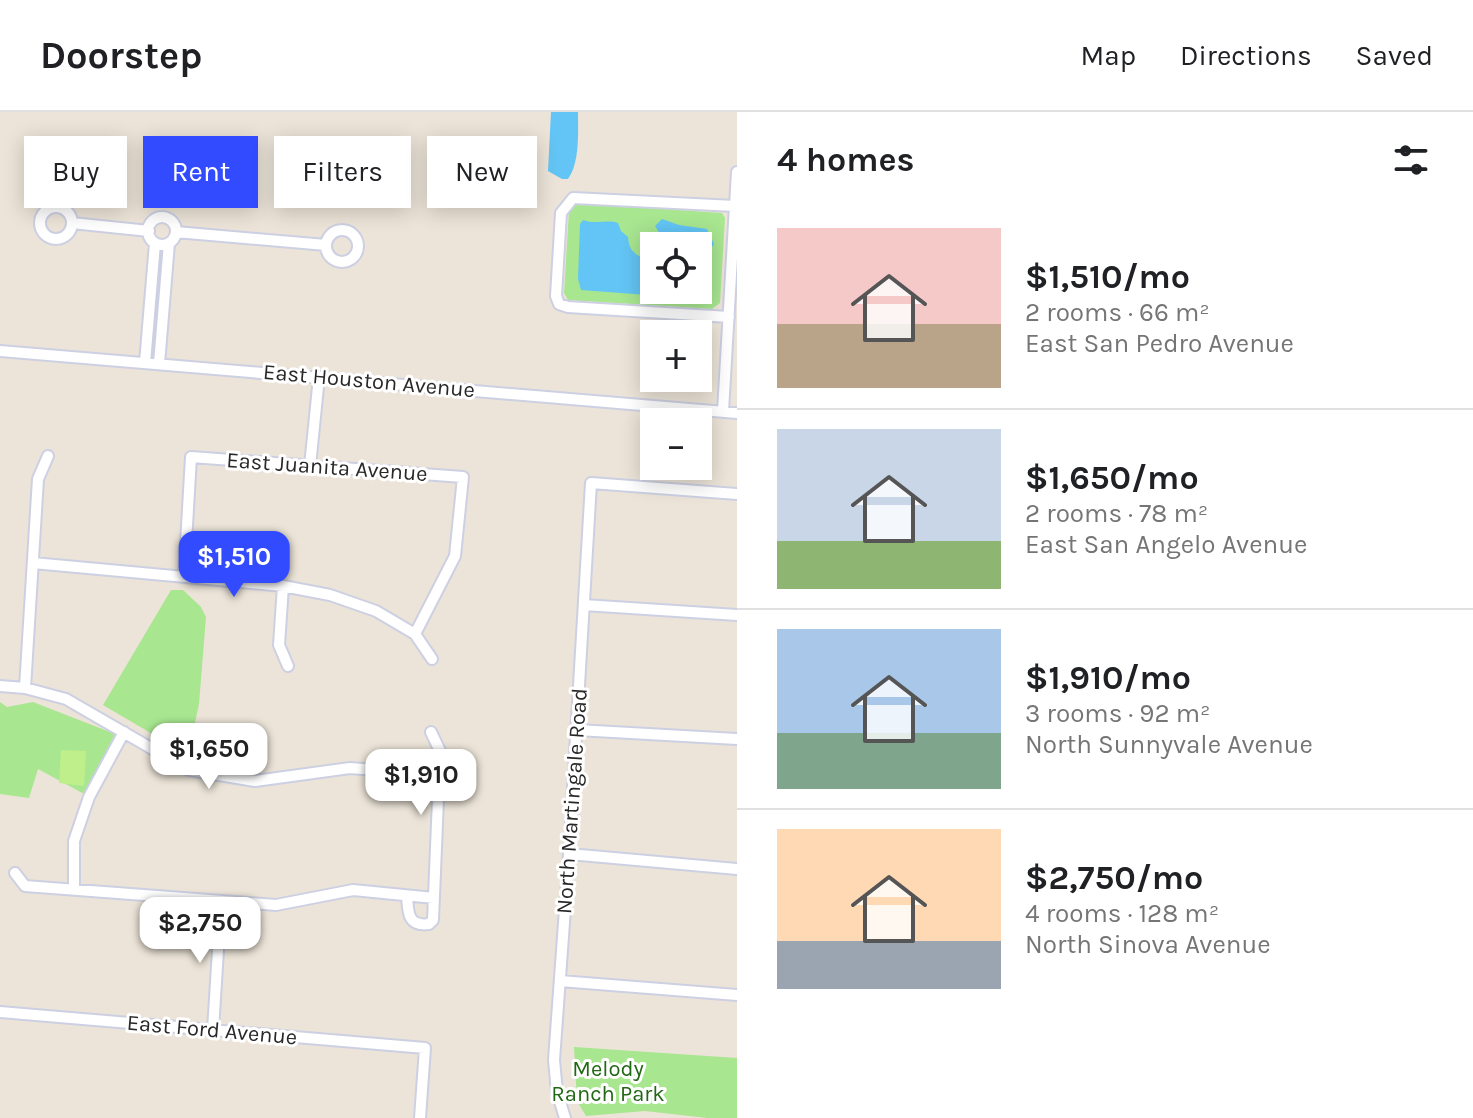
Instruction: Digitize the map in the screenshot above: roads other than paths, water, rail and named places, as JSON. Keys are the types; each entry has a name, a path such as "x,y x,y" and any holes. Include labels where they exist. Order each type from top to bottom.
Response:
{"street":[{"path":"723,411 732,345 729,317 737,172"},
{"path":"729,317 568,307 559,304 556,296 561,213 573,198 735,206"},
{"path":"145,363 155,243 149,231 152,223 163,218 174,224 176,232 169,243 159,364"},
{"path":"72,223 149,231"},
{"path":"176,232 326,245"},
{"path":"155,243 169,243"},
{"name":"East Houston Avenue","path":"0,351 737,413"},
{"path":"310,466 319,377"},
{"path":"25,688 38,479 48,456"},
{"name":"East Juanita Avenue","path":"184,577 191,457 463,477 455,556 415,634"},
{"name":"North Martingale Road","path":"565,1118 557,1092 554,1060 591,483 737,494"},
{"path":"33,563 283,586 330,595 376,611 415,634 432,659"},
{"path":"283,586 279,645 288,666"},
{"path":"584,605 737,615"},
{"path":"0,686 25,688 66,699 189,770 255,781 350,768 440,775"},
{"path":"577,730 737,739"},
{"path":"74,888 74,841 89,797 124,732"},
{"path":"407,896 408,915 412,922 429,924 433,920 440,775 440,751 431,732"},
{"path":"569,854 737,869"},
{"path":"15,873 25,886 221,902 276,905 353,890 434,898"},
{"path":"213,1030 221,902"},
{"path":"560,981 737,995"},
{"name":"East Ford Avenue","path":"0,1012 425,1048 420,1118"}],"water":[{"path":"551,112 578,112 576,156 568,179 548,171"},
{"path":"662,219 707,229 708,232 659,232 655,226"},
{"path":"583,220 618,223 639,256 640,294 581,290 578,279 580,224"}],"park label":[{"name":"Melody Ranch Park","path":"608,1082"}]}
